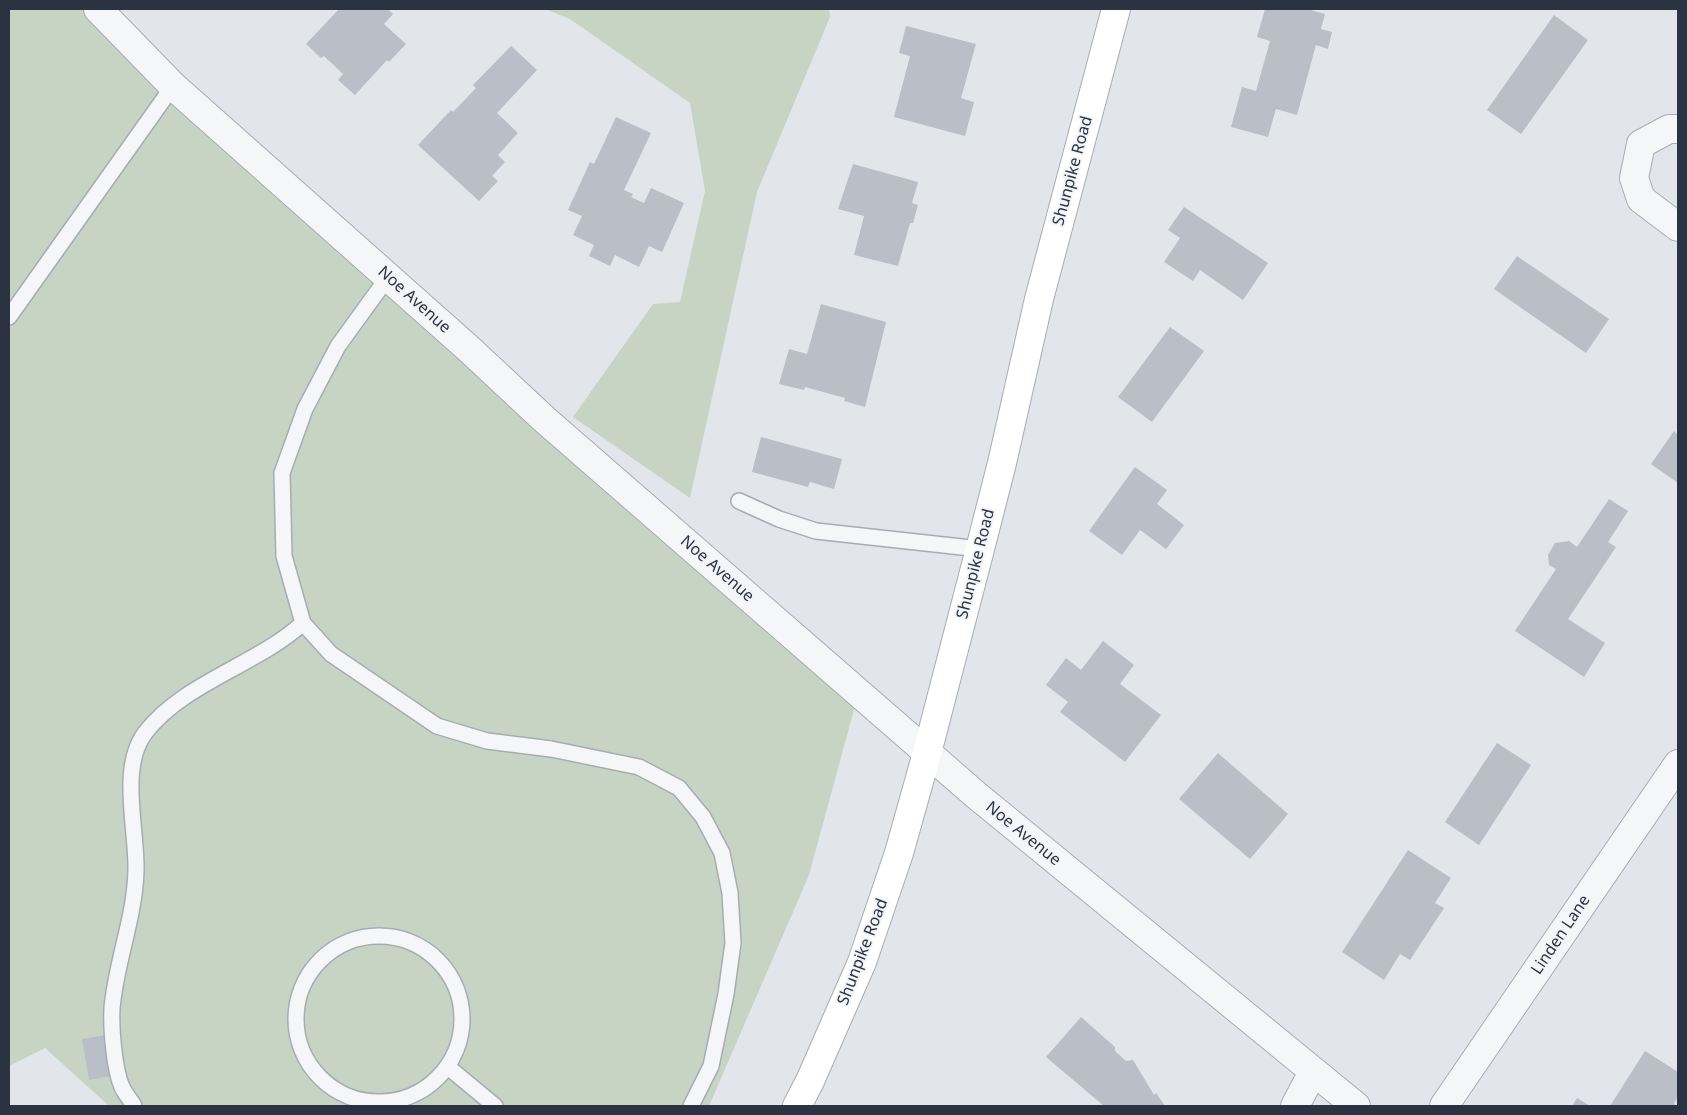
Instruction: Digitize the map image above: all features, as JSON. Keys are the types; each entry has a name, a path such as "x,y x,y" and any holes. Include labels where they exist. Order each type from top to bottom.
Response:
{"main road":[{"name":"Shunpike Road","path":"797,1106 810,1081 862,962 899,853 980,549 1002,463 1039,299 1116,9"}],"street":[{"name":"Noe Avenue","path":"98,9 173,86 469,349 544,420 927,753 1356,1106"},
{"path":"1678,129 1669,129 1641,144 1634,178 1641,199 1678,227"},
{"name":"Linden Lane","path":"1444,1106 1678,764"},
{"path":"1295,1106 1313,1072"}],"lane":[{"path":"9,317 173,86"},
{"path":"388,277 338,346 304,409 282,473 284,556 303,623 331,654 437,726 488,741 551,749 639,766 679,788 703,817 722,853 730,893 733,943 726,994 711,1066 690,1106"},
{"path":"739,501 779,519 816,531 980,549"},
{"path":"134,1106 122,1086 114,1053 112,1009 133,901 136,870 131,778 136,751 145,733 168,710 187,696 290,635 303,623"},
{"path":"376,935 406,940 433,955 452,979 462,1008 460,1038 448,1067 426,1088 398,1100 367,1101 338,1091 315,1072 300,1044 296,1014 304,984 321,959 346,942 376,935"},
{"path":"448,1067 495,1106"}],"green space":[{"path":"9,9 91,9 858,695 809,875 709,1106 109,1106 45,1048 9,1066"},
{"path":"545,9 829,9 830,17 757,192 690,498 573,417 653,304 680,302 705,191 690,103 570,19"}],"building":[{"path":"339,9 388,9 393,14 384,24 406,44 389,62 387,60 355,95 338,80 343,74 324,56 321,58 306,44"},
{"path":"1265,9 1307,9 1325,14 1321,29 1332,32 1328,49 1316,45 1297,115 1276,109 1268,137 1231,127 1242,87 1256,91 1270,41 1257,37"},
{"path":"1554,15 1588,40 1521,134 1487,110"},
{"path":"906,26 976,44 961,98 974,102 965,136 894,117 910,56 899,53"},
{"path":"511,46 537,70 497,113 518,133 498,155 505,162 492,176 498,181 479,201 418,145 451,110 453,112 476,88 473,85"},
{"path":"616,117 651,133 624,190 633,194 631,197 644,203 651,188 684,203 662,252 649,246 639,267 615,255 610,266 589,256 594,245 573,235 582,216 568,210 590,162 594,164"},
{"path":"853,164 918,182 912,203 918,205 913,223 910,223 898,266 854,255 864,216 838,209"},
{"path":"1184,207 1268,263 1243,300 1200,270 1193,281 1164,262 1180,238 1168,230"},
{"path":"1517,256 1609,319 1586,353 1494,289"},
{"path":"821,304 886,322 865,407 844,401 845,398 805,387 804,390 779,384 789,349 807,354"},
{"path":"1170,327 1204,351 1152,422 1118,397"},
{"path":"1674,431 1678,435 1678,483 1651,464"},
{"path":"761,437 842,459 834,489 810,482 808,487 752,472"},
{"path":"1135,467 1167,490 1157,504 1184,525 1166,549 1140,530 1122,555 1089,531"},
{"path":"1609,499 1628,511 1608,542 1616,547 1568,619 1605,643 1584,677 1515,631 1556,569 1549,565 1548,555 1555,543 1569,541 1577,547"},
{"path":"1103,641 1134,665 1120,684 1161,715 1125,762 1060,712 1068,702 1046,685 1066,658 1081,670"},
{"path":"1497,743 1531,765 1479,845 1445,822"},
{"path":"1218,753 1288,814 1250,859 1179,799"},
{"path":"1408,850 1451,878 1435,903 1444,908 1410,960 1400,954 1384,980 1342,952"},
{"path":"1081,1017 1115,1047 1115,1051 1126,1061 1133,1060 1154,1095 1156,1093 1165,1106 1104,1106 1046,1057"},
{"path":"106,1035 113,1076 89,1080 82,1039"},
{"path":"1645,1051 1678,1072 1678,1096 1674,1104 1678,1106 1610,1106"},
{"path":"1577,1098 1590,1106 1572,1106"}]}
